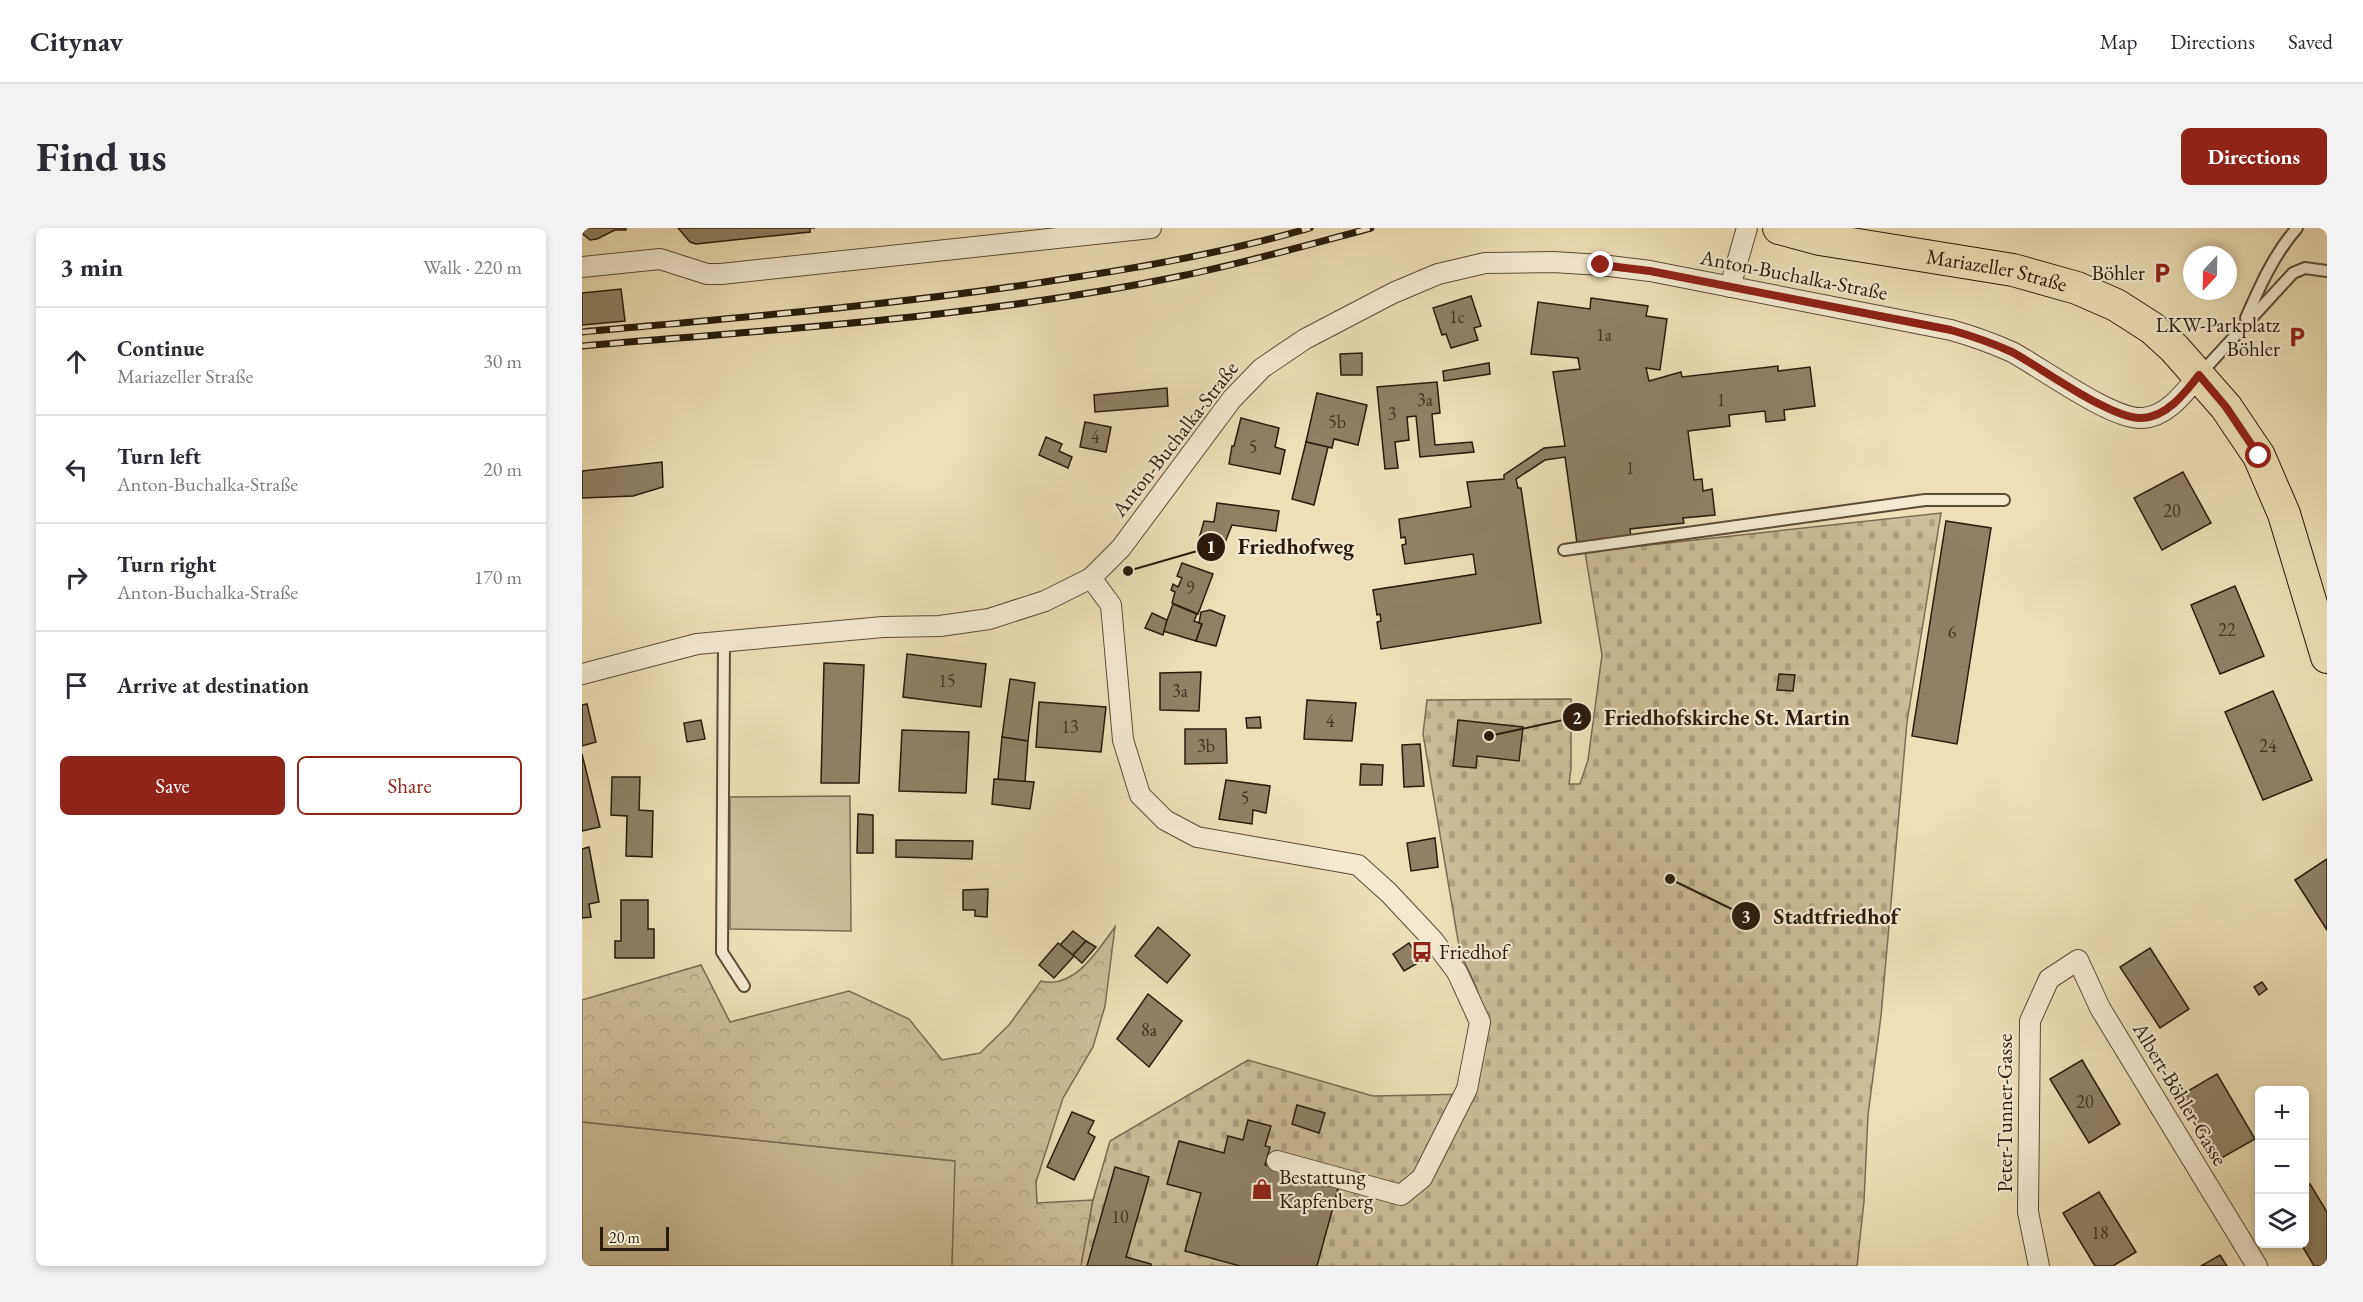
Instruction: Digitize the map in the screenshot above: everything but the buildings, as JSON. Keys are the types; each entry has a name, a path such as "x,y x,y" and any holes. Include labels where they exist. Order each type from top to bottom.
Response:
{"main road":[{"name":"Mariazeller Straße","path":"1779,228 1820,239 2013,270 2077,288 2116,305 2152,328 2199,375 2226,407 2259,456 2284,514 2327,657"}],"street":[{"path":"582,267 660,259 707,273 721,274 1151,228"},
{"path":"1730,287 1747,228"},
{"name":"Anton-Buchalka-Straße","path":"582,674 697,644 724,640 883,627 940,626 989,619 1068,591 1091,578 1121,548 1232,399 1262,368 1305,339 1393,293 1438,274 1485,263 1553,262 1650,271 1951,330 1982,339 2012,352 2118,414 2141,419 2158,415 2171,406 2199,375"},
{"path":"1091,578 1111,605 1123,740 1140,795 1165,820 1197,837 1358,865 1389,893 1433,940 1456,972 1480,1022 1467,1089 1422,1178 1401,1195 1277,1161"},
{"name":"Peter-Tunner-Gasse","path":"2039,1266 2028,1212 2030,1022 2049,979 2078,960 2100,1008"},
{"name":"Albert-Böhler-Gasse","path":"2100,1008 2257,1266"}],"lane":[{"path":"2242,327 2267,272 2285,242 2297,228"},
{"path":"2199,375 2293,273 2305,268 2327,271"},
{"path":"1564,550 1924,500 2004,500"},
{"path":"724,640 722,952 744,986"}],"green space":[{"path":"1941,513 1907,722 1881,1016 1868,1115 1864,1201 1857,1266 1081,1266 1093,1200 1110,1141 1248,1060 1373,1096 1472,1094 1485,1023 1477,989 1460,952 1423,734 1427,700 1571,699 1569,784 1580,784 1588,760 1602,655 1585,552"},
{"path":"850,796 851,931 730,929 730,797"},
{"path":"1115,927 1105,1006 1093,1047 1063,1098 1036,1182 1037,1203 1093,1200 1081,1266 952,1266 955,1161 582,1122 582,1000 701,965 730,1022 849,991 909,1019 942,1060 980,1053 1009,1025 1041,981 1064,980 1074,974 1093,957"},
{"path":"582,1122 956,1161 952,1266 582,1266"}],"railway":[{"path":"582,332 826,309 1009,287 1191,257 1310,228"},
{"path":"582,346 883,320 1032,302 1205,271 1371,228"}],"place":[{"name":"Böhler","path":"2162,273"},
{"name":"LKW-Parkplatz Böhler","path":"2297,337"},
{"name":"Friedhofweg","path":"1128,571"},
{"name":"Friedhofskirche St. Martin","path":"1489,736"},
{"name":"Stadtfriedhof","path":"1670,879"},
{"name":"Friedhof","path":"1422,952"},
{"name":"Bestattung Kapfenberg","path":"1262,1189"}],"route":[{"path":"1601,265 1704,281 1951,330 1982,339 2012,352 2118,414 2141,419 2158,415 2171,406 2199,375 2226,407 2259,456"}]}
